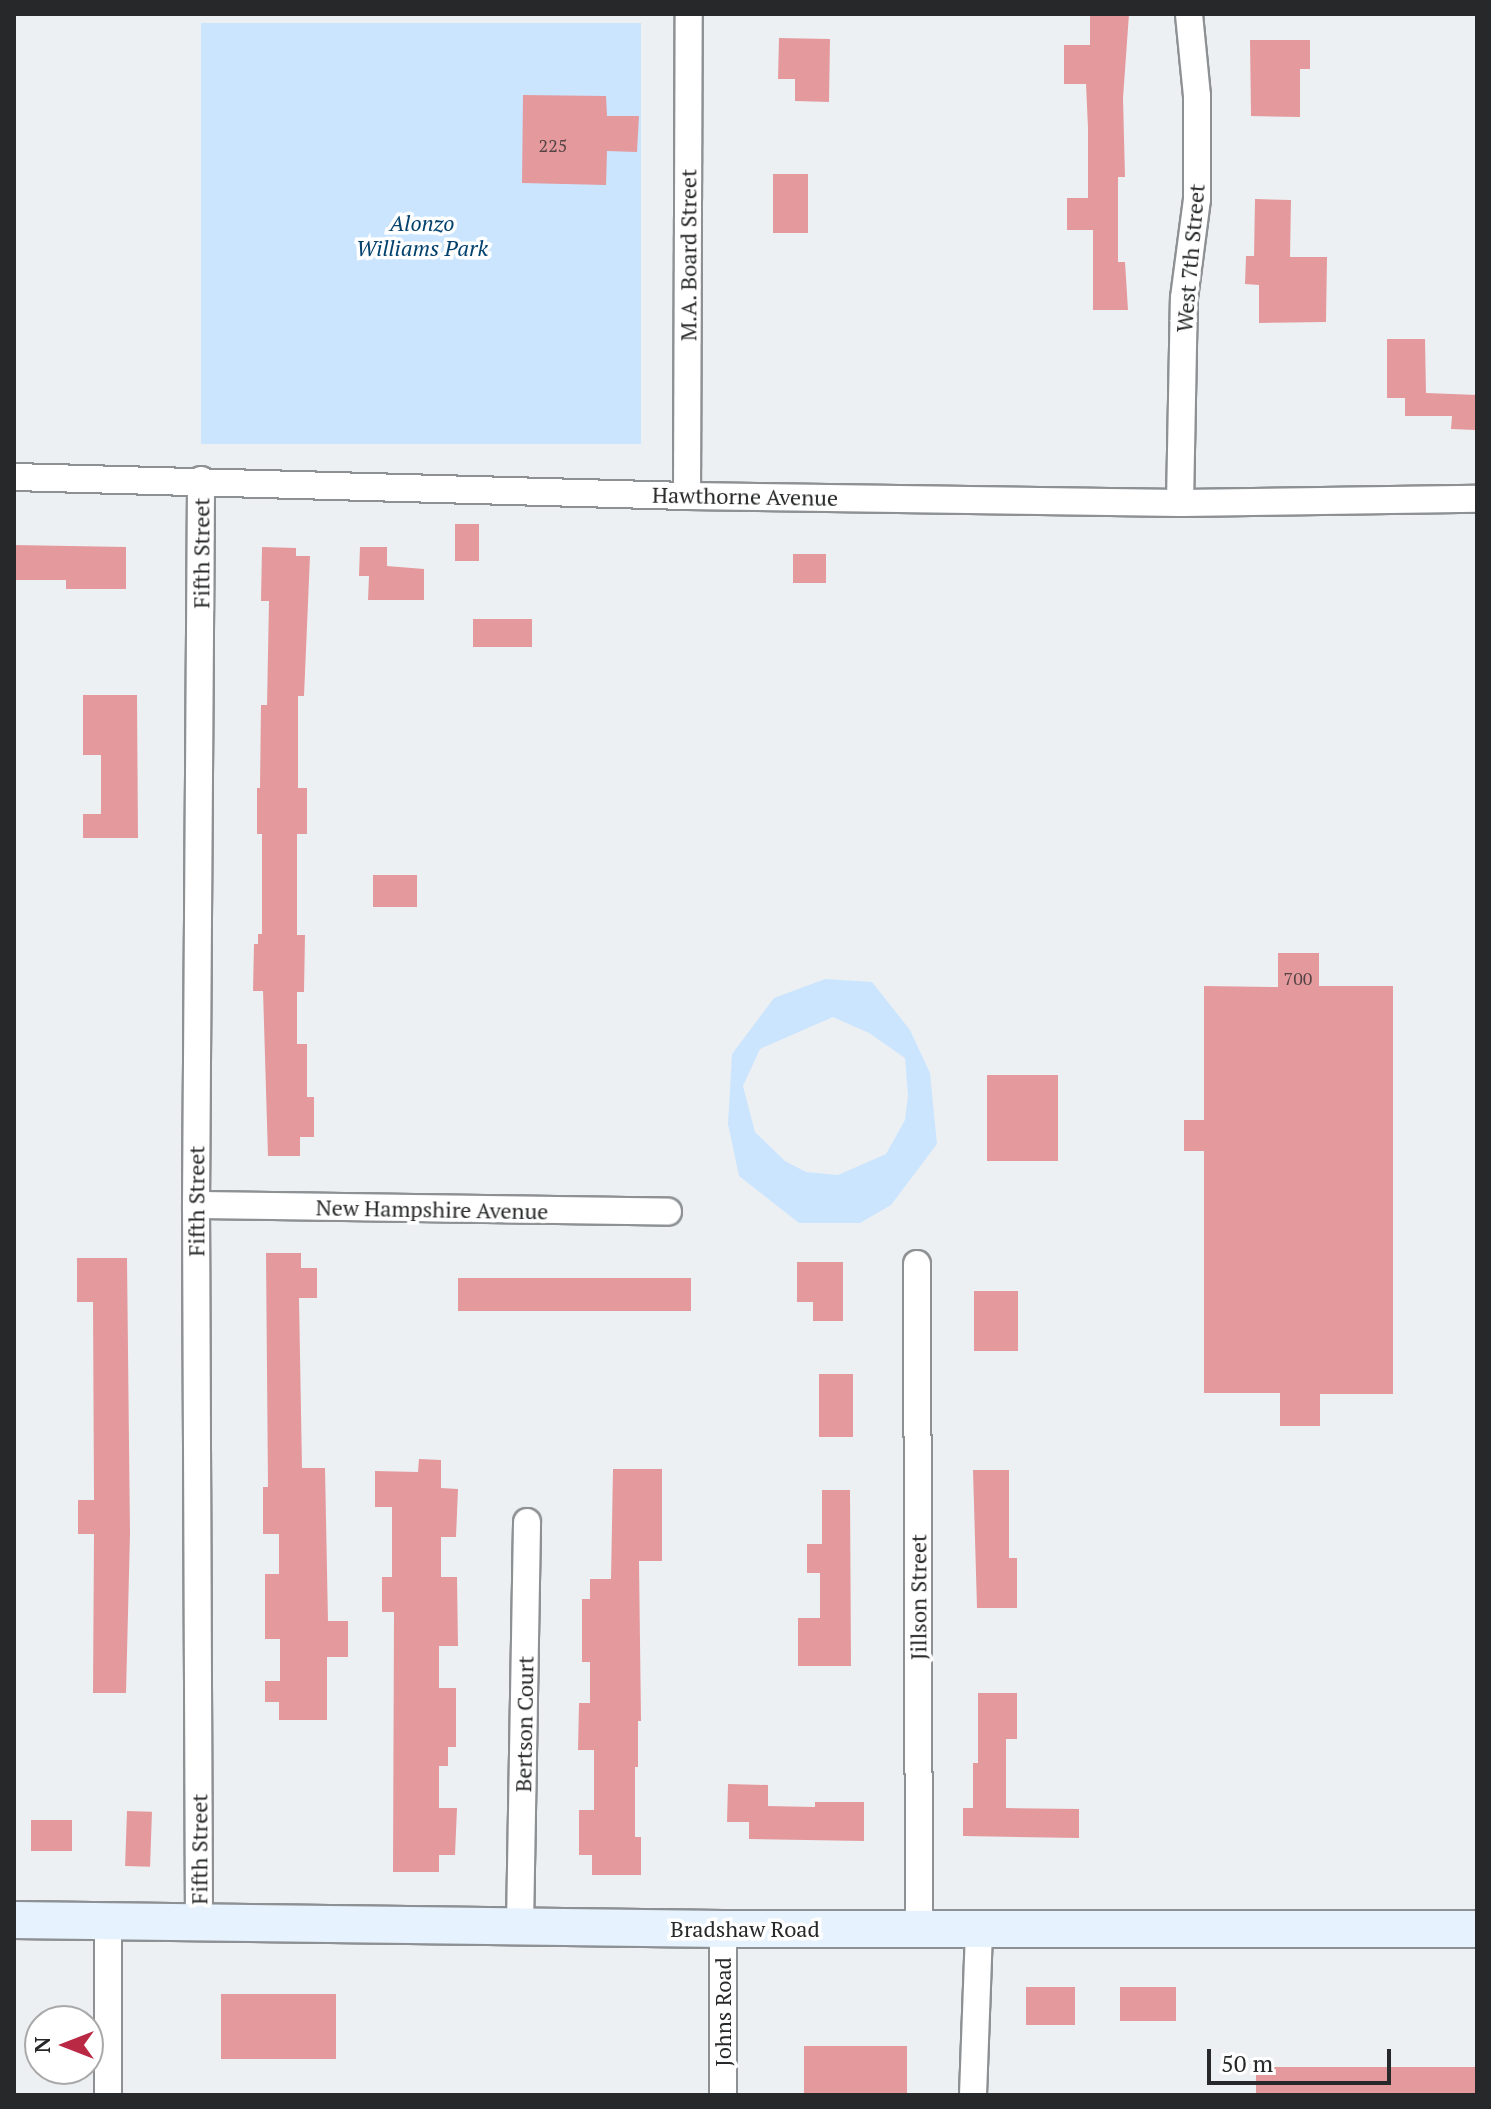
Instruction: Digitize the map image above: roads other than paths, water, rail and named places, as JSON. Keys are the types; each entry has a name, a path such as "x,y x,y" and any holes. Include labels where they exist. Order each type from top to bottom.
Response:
{"street":[{"name":"M.A. Board Street","path":"687,496 689,14"},
{"name":"West 7th Street","path":"1180,503 1184,298 1197,199 1197,96 1189,14"},
{"name":"Hawthorne Avenue","path":"14,477 687,496 1180,503 1477,499"},
{"name":"Fifth Street","path":"199,1921 196,1205 201,480"},
{"name":"New Hampshire Avenue","path":"196,1205 668,1212"},
{"name":"Jillson Street","path":"917,1264 919,1929"},
{"name":"Bertson Court","path":"520,1926 527,1522"},
{"name":"Bradshaw Road","path":"14,1920 723,1929 1477,1929"},
{"path":"108,1920 108,2095"},
{"name":"Johns Road","path":"723,1929 723,2095"},
{"path":"975,2093 979,1929"}],"park label":[{"name":"Alonzo Williams Park","path":"422,234"}]}
